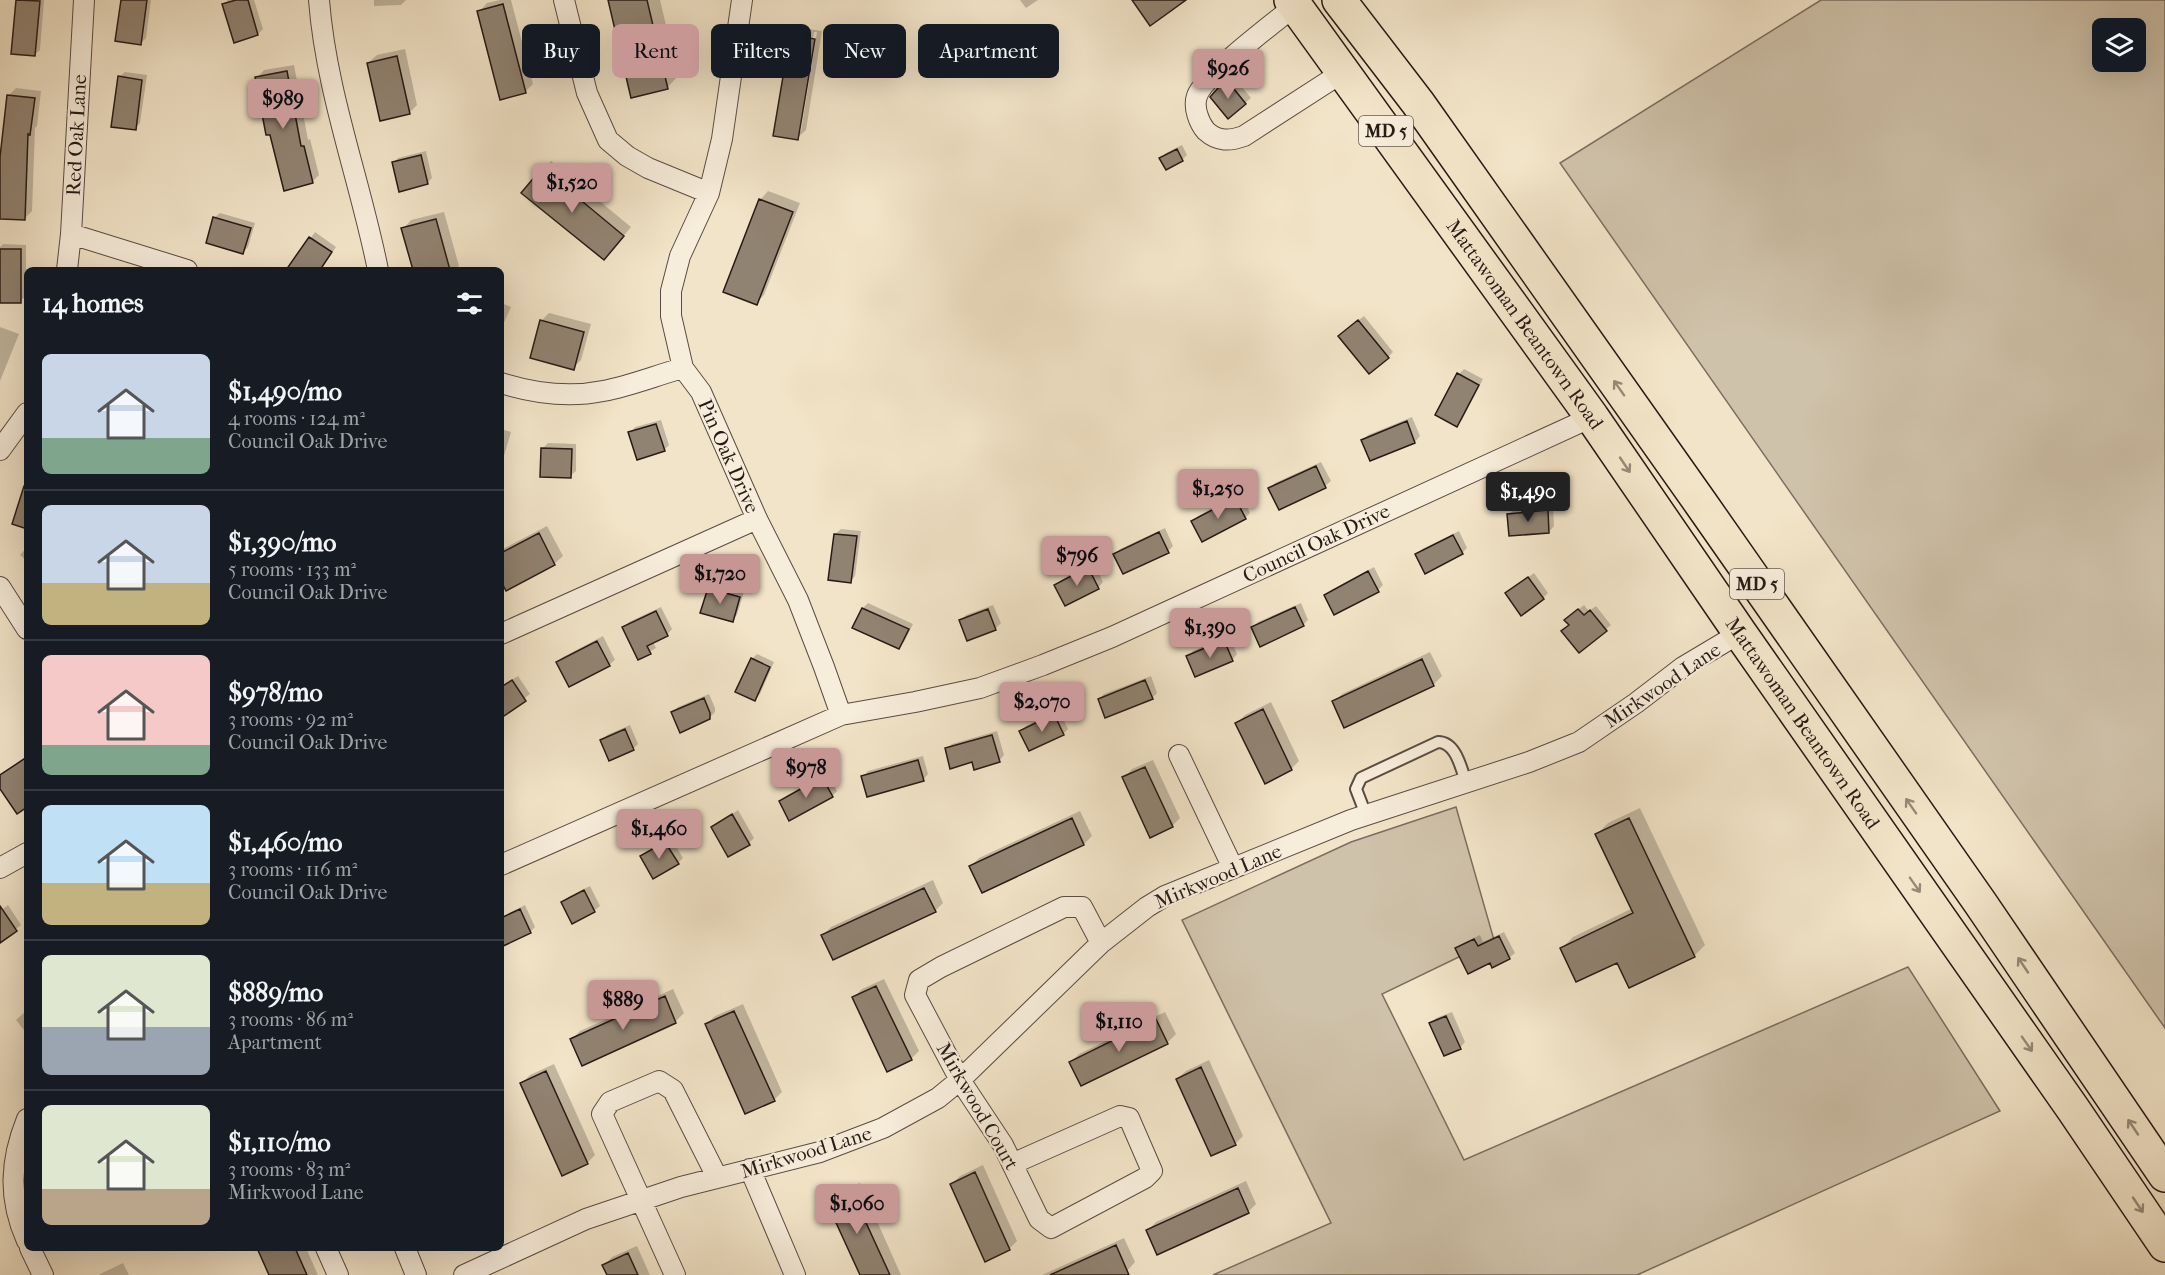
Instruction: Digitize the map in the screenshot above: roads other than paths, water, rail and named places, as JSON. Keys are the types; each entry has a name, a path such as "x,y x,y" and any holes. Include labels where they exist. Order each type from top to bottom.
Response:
{"highway":[{"name":"Mattawoman Beantown Road","path":"1339,0 1418,104 1702,505 1981,904 2165,1175"},
{"name":"Mattawoman Beantown Road","path":"1300,2 1343,72 1592,417 2165,1245"},
{"path":"1300,2 1410,132 1422,182"},
{"path":"1418,104 1473,207 1575,354 1592,417 1626,427 1796,666 1846,714"}],"street":[{"name":"Red Oak Lane","path":"67,267 84,0"},
{"path":"319,0 321,33 338,112 377,267"},
{"path":"564,0 587,93 608,140 627,156 648,168 709,194"},
{"name":"Pin Oak Drive","path":"742,0 722,139 709,194 680,256 671,291 670,316 683,368 701,392 757,519 798,600 841,715"},
{"path":"1300,2 1225,64 1202,88 1196,97 1196,110 1202,127 1212,137 1226,141 1244,136 1343,72"},
{"path":"71,234 177,267"},
{"path":"504,384 522,390 563,395 602,391 683,368"},
{"path":"0,450 24,417"},
{"name":"Council Oak Drive","path":"504,864 841,715 980,688 1112,637 1592,417"},
{"path":"504,633 757,519"},
{"path":"0,587 5,606 24,626"},
{"name":"Mirkwood Lane","path":"464,1275 586,1219 681,1186 820,1152 883,1128 938,1098 960,1080 1101,943 1165,896 1366,815 1529,762 1579,742 1683,667 1740,633"},
{"path":"1179,755 1233,868"},
{"path":"0,868 24,855"},
{"name":"Mirkwood Court","path":"1012,1164 1120,1116 1129,1118 1152,1171 1145,1178 1051,1228 1039,1219 1012,1164 1003,1145 960,1080 915,995 919,981 926,975 1064,907 1082,907 1101,943"},
{"path":"675,1275 602,1114 610,1101 659,1081 673,1090 717,1177"},
{"path":"24,1128 13,1172 13,1198 24,1235"},
{"path":"750,1169 795,1275"},
{"path":"31,1251 42,1275"},
{"path":"327,1251 338,1275"},
{"path":"406,1251 416,1275"}],"lane":[{"path":"1366,815 1356,789 1361,778 1438,742 1445,742 1450,746 1466,782"}]}
